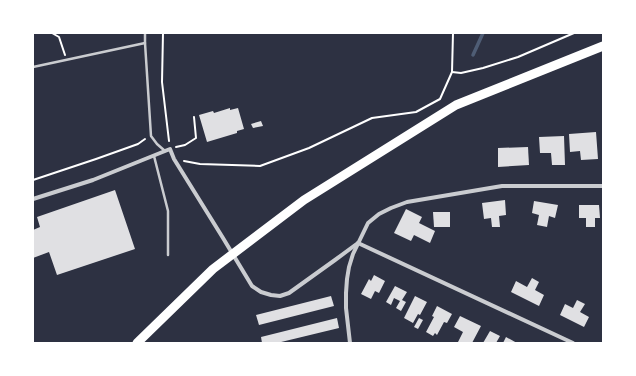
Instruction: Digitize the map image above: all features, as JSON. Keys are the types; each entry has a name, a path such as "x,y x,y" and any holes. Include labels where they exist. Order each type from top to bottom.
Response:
{"highway":[{"path":"137,343 213,269 298,205 318,192 456,105 603,46"}],"street":[{"path":"33,199 93,180 170,149 174,159 224,238 252,286 261,292 280,296 289,293 358,243"},
{"path":"350,343 346,308 349,267 353,254 368,224 379,214 407,202 502,186 603,186"},
{"path":"358,243 573,343"}],"lane":[{"path":"145,33 151,136 165,151"},
{"path":"33,67 145,44"},
{"path":"154,156 168,211 168,255"}],"path":[{"path":"52,33 59,37 66,60"},
{"path":"163,33 162,82 170,149 185,145 196,138 194,117"},
{"path":"174,159 200,164 260,166 309,148 372,118 416,112 440,99 452,72 453,33"},
{"path":"452,72 461,73 484,68 518,57 574,33"},
{"path":"33,180 138,144 151,136"}],"building":[{"path":"230,108 230,110 238,108 244,129 237,131 237,133 207,142 199,115 213,111 214,113"},
{"path":"261,121 263,126 253,128 251,124"},
{"path":"596,132 598,159 581,160 580,151 570,152 569,134"},
{"path":"564,136 565,165 552,165 551,153 540,153 539,137"},
{"path":"528,147 529,165 498,167 498,148"},
{"path":"115,190 135,249 57,275 49,252 33,258 33,230 40,227 37,217"},
{"path":"505,200 506,215 499,216 500,227 492,227 491,218 484,219 482,203"},
{"path":"534,201 558,205 555,218 549,216 547,227 537,225 539,215 532,213"},
{"path":"579,205 599,205 600,218 595,218 595,227 586,227 586,218 579,218"},
{"path":"406,209 422,217 419,223 435,231 430,243 414,235 411,241 394,233"},
{"path":"433,212 450,212 450,227 434,227"},
{"path":"374,275 385,281 379,293 375,291 371,299 361,294 369,279 371,281"},
{"path":"532,278 539,282 535,290 544,295 539,306 511,292 516,281 527,287"},
{"path":"395,286 407,292 402,300 406,302 401,311 396,308 400,301 394,298 391,305 386,302"},
{"path":"331,296 334,306 259,325 256,315"},
{"path":"415,296 427,302 420,315 418,314 413,323 404,318"},
{"path":"577,300 585,304 580,312 589,317 584,327 560,315 565,304 573,308"},
{"path":"437,306 452,314 447,323 444,322 437,335 435,333 433,336 426,332 434,317 432,316"},
{"path":"460,316 481,326 472,343 458,342 463,332 454,327"},
{"path":"337,318 339,328 277,343 262,343 261,337"},
{"path":"419,318 423,320 418,329 414,327"},
{"path":"490,331 500,336 496,343 483,343"},
{"path":"506,337 517,343 503,343"}],"waterway":[{"path":"473,55 483,33"}]}
